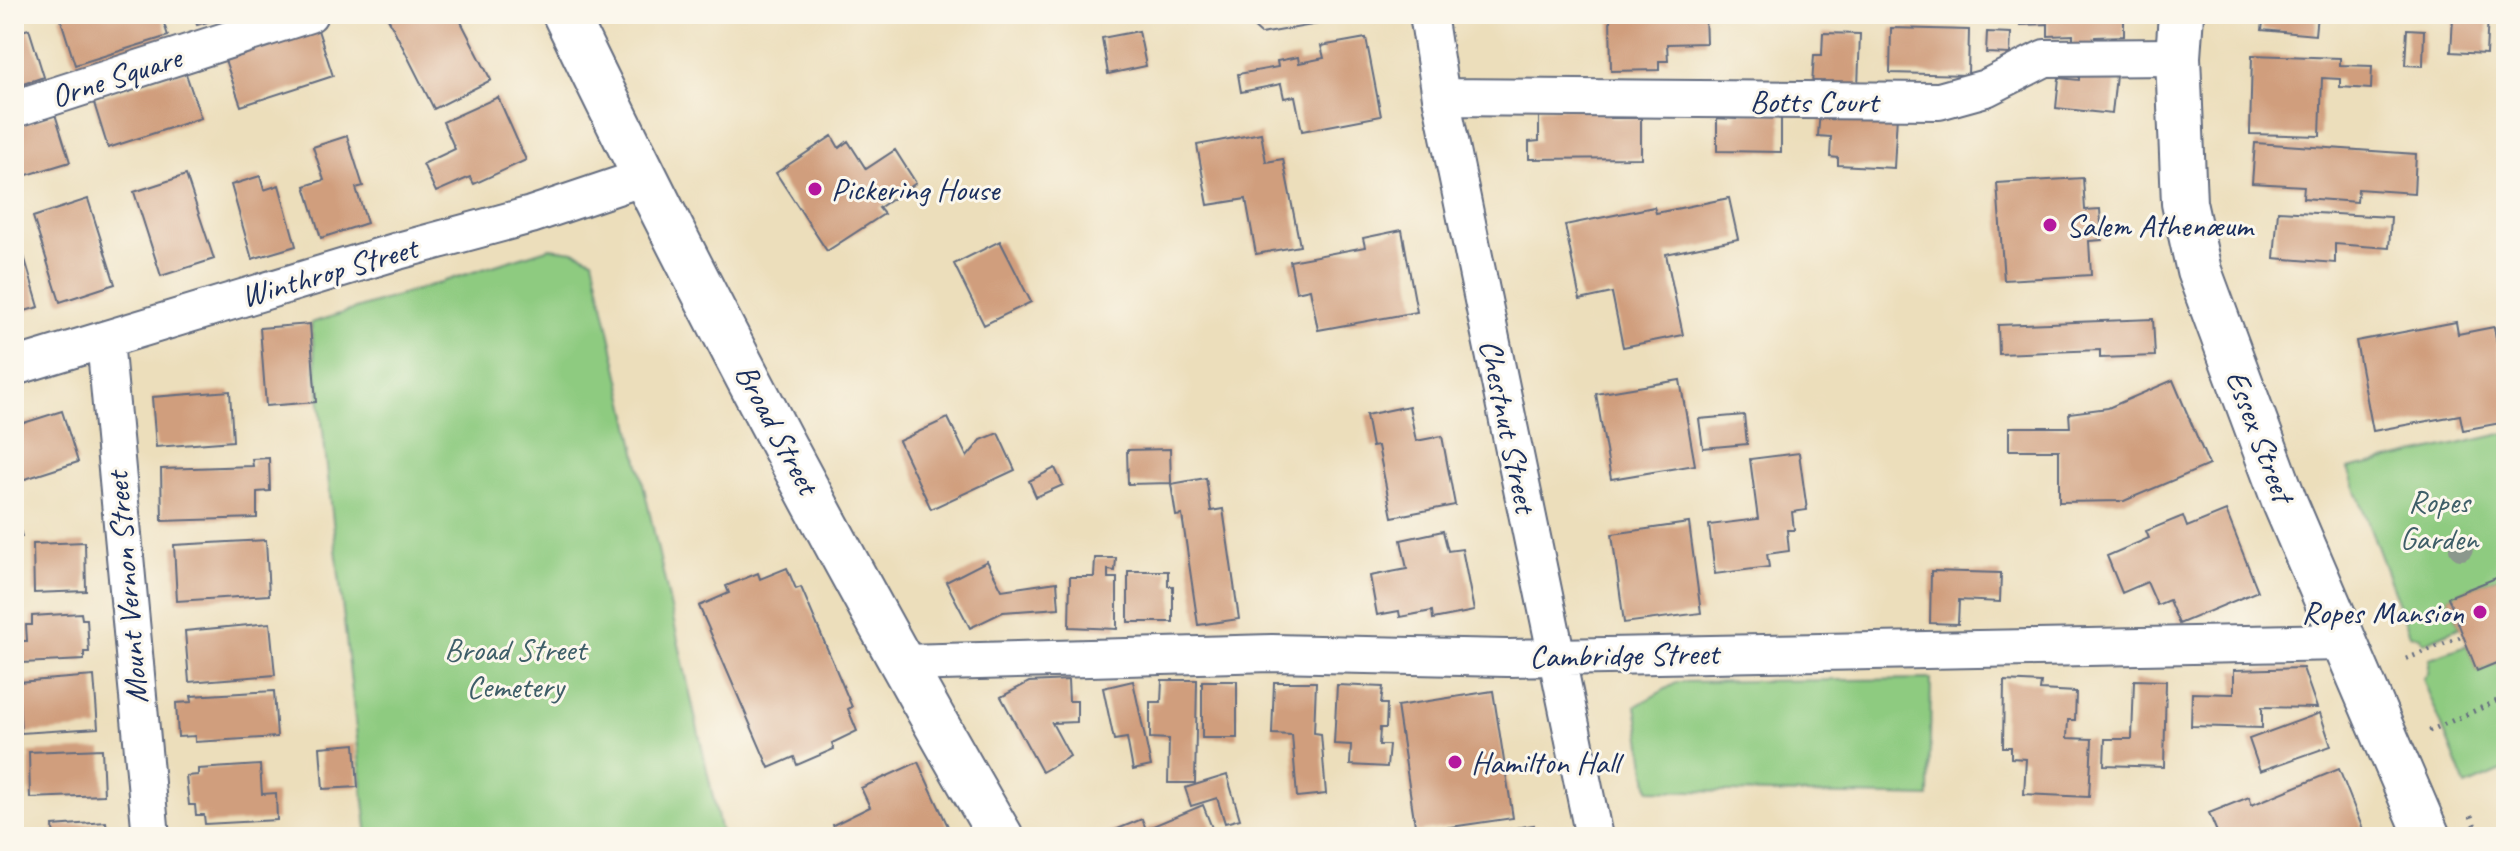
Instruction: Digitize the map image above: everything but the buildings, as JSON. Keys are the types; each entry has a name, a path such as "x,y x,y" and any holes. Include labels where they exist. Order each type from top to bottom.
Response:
{"street":[{"name":"Orne Square","path":"14,109 309,14"},
{"name":"Broad Street","path":"565,14 644,177 904,663 1001,837"},
{"name":"Chestnut Street","path":"1428,14 1441,97 1594,837"},
{"name":"Essex Street","path":"2181,14 2178,57 2184,203 2199,271 2268,458 2428,837"},
{"name":"Botts Court","path":"1441,97 1939,101 1986,88 2045,58 2178,57"},
{"name":"Winthrop Street","path":"14,367 398,251 531,215 644,177"},
{"name":"Mount Vernon Street","path":"105,340 151,837"},
{"name":"Cambridge Street","path":"904,663 1272,653 1555,656 2344,642"}],"path":[{"path":"2406,659 2463,636"},
{"path":"2391,748 2506,697"},
{"path":"2471,816 2479,837"}],"green space":[{"name":"Broad Street Cemetery","path":"550,248 574,251 593,259 722,837 368,837 311,323"},
{"name":"Ropes Garden","path":"2506,433 2506,574 2448,597 2460,627 2424,643 2419,636 2410,634 2348,469"},
{"name":"Ropes Garden","path":"2467,645 2477,671 2506,659 2506,769 2466,786 2423,679 2428,674 2430,658"},
{"path":"1931,679 1929,797 1649,790 1636,706 1678,682"}],"place":[{"name":"Pickering House","path":"815,189"},
{"name":"Salem Athenæum","path":"2050,225"},
{"name":"Ropes Mansion","path":"2480,612"},
{"name":"Hamilton Hall","path":"1455,762"}]}
